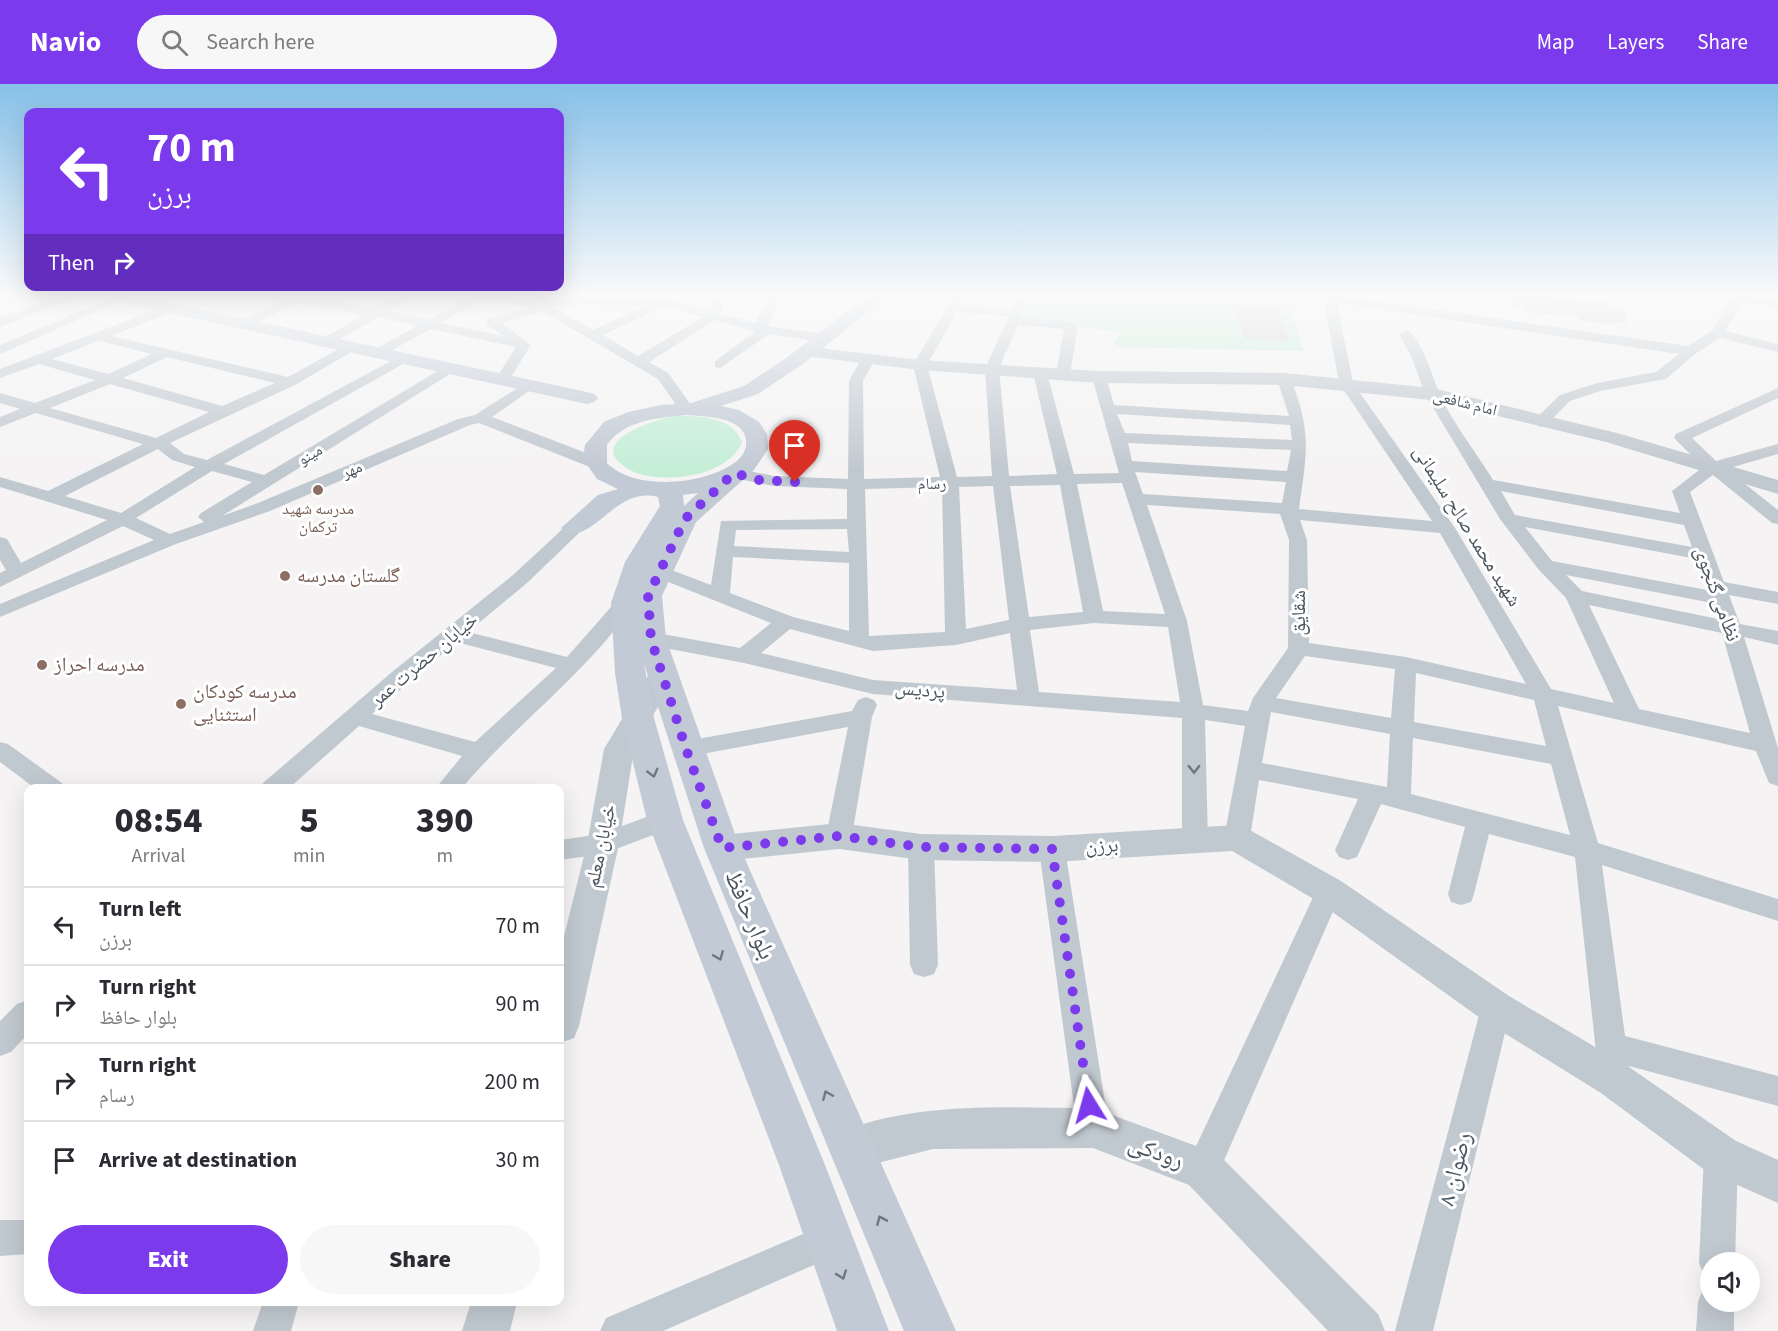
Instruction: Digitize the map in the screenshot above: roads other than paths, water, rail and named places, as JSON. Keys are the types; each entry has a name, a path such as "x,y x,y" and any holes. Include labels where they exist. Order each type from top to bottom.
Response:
{"main road":[{"path":"374,353 405,358 650,413"},
{"path":"607,432 626,421 650,413 686,409 751,390 809,353"},
{"path":"751,426 749,409 812,353"},
{"path":"574,528 596,463 594,448 620,416 600,401"},
{"path":"686,409 723,413 751,426"},
{"name":"بلوار حافظ","path":"751,426 759,438 757,452 685,519 658,571 648,596 651,639 686,749 722,848 930,1331"},
{"path":"596,463 604,474 615,480 658,494"},
{"path":"574,528 607,500 658,494 734,473"},
{"name":"بلوار حافظ","path":"658,494 625,603 630,673 638,718 665,820 802,1165 863,1331"},
{"path":"802,1165 850,1149"}],"street":[{"path":"0,374 57,353"},
{"path":"0,422 33,407 110,379 164,353"},
{"path":"172,353 290,382"},
{"path":"49,497 162,444 224,411 290,382 342,353"},
{"path":"502,380 519,353"},
{"path":"625,353 663,376 686,409"},
{"path":"639,361 652,353"},
{"path":"720,364 734,353"},
{"name":"امام شافعی","path":"847,353 868,360 992,368 1040,374 1284,379 1346,383 1432,394 1540,422 1610,437 1778,487"},
{"path":"927,353 920,365 950,484 956,638"},
{"path":"998,353 992,368 1001,481 1017,625 1029,699"},
{"path":"1063,374 1066,353"},
{"path":"1340,353 1346,383"},
{"path":"1416,353 1432,394 1509,519 1546,566 1575,596 1631,715"},
{"path":"1540,422 1565,398 1597,387 1661,376 1687,353"},
{"path":"0,543 8,577 123,519 210,465 405,358"},
{"path":"40,360 224,411"},
{"path":"859,641 859,558 855,484 856,381 868,360"},
{"name":"مینو","path":"169,540 451,369"},
{"path":"1040,374 1067,479 1094,617"},
{"path":"1099,377 1107,409 1119,438 1177,621 1193,711 1195,840"},
{"name":"شقایق","path":"1237,838 1259,712 1299,648 1298,540 1289,512 1300,445 1298,421 1284,379"},
{"name":"شهید محمد صالح سلیمانی","path":"1346,383 1446,528 1544,696 1587,850 1613,1064"},
{"name":"مهر","path":"169,540 264,507 464,422 480,418 527,386"},
{"path":"1778,392 1682,436 1713,467 1778,519"},
{"path":"0,398 162,444 178,457 267,481"},
{"path":"1107,409 1298,421"},
{"path":"480,418 596,463"},
{"path":"1119,438 1300,445"},
{"path":"1713,467 1778,449"},
{"path":"1713,467 1778,498"},
{"name":"نظامی گنجوی","path":"1713,467 1681,491 1689,520 1771,731 1778,777"},
{"name":"رسام","path":"734,473 774,482 855,484 950,484 1067,479 1128,472 1294,477"},
{"path":"0,482 123,519 169,540"},
{"path":"1489,484 1689,520"},
{"path":"1137,499 1446,528"},
{"path":"1509,519 1703,555"},
{"path":"720,593 727,525 856,524"},
{"name":"خیابان حضرت عمر","path":"278,784 400,677 454,635 574,528"},
{"path":"0,611 169,540"},
{"path":"724,551 859,558"},
{"path":"1546,566 1716,592 1778,598"},
{"path":"658,571 720,593 786,622 873,644 956,638 1017,625 1094,617 1177,621"},
{"path":"1575,596 1778,638"},
{"path":"451,784 479,752 572,665 625,603"},
{"path":"744,656 786,622"},
{"path":"454,635 572,665"},
{"name":"پردیس","path":"651,639 744,656 873,687 1193,711 1259,712 1400,729 1561,757"},
{"path":"1299,648 1406,664 1631,715 1771,731"},
{"path":"1398,800 1400,729 1406,664"},
{"name":"خیابان معلم","path":"564,1001 603,844 619,749 662,675"},
{"path":"839,836 861,717 873,687"},
{"path":"356,717 479,752"},
{"path":"686,749 861,717"},
{"path":"0,750 45,784"},
{"path":"1249,769 1373,793 1479,821 1587,850 1778,910"},
{"path":"1348,850 1373,793"},
{"path":"564,849 603,844 665,820"},
{"path":"1461,894 1479,821"},
{"name":"برزن","path":"722,848 839,836 921,847 1052,849 1237,838"},
{"path":"1237,838 1329,891 1496,1008 1613,1064 1721,1156 1778,1182"},
{"path":"921,847 924,965"},
{"path":"1052,849 1093,1128"},
{"path":"1203,1169 1329,891"},
{"name":"رضوان ۸","path":"1414,1331 1496,1008"},
{"path":"0,1042 24,1018"},
{"path":"1613,1064 1778,1091"},
{"name":"رودکی","path":"850,1149 933,1129 1093,1128 1203,1169 1361,1331"},
{"path":"1717,1252 1721,1156"},
{"path":"0,1238 24,1237"},
{"path":"619,1331 829,1240"},
{"path":"272,1331 280,1306"},
{"path":"486,1331 493,1306"},
{"path":"1715,1331 1716,1312"}],"place":[{"name":"مدرسه شهید ترکمان","path":"318,490"},
{"name":"گلستان مدرسه","path":"285,576"},
{"name":"مدرسه احراز","path":"42,665"},
{"name":"مدرسه کودکان استثنایی","path":"181,704"}]}
